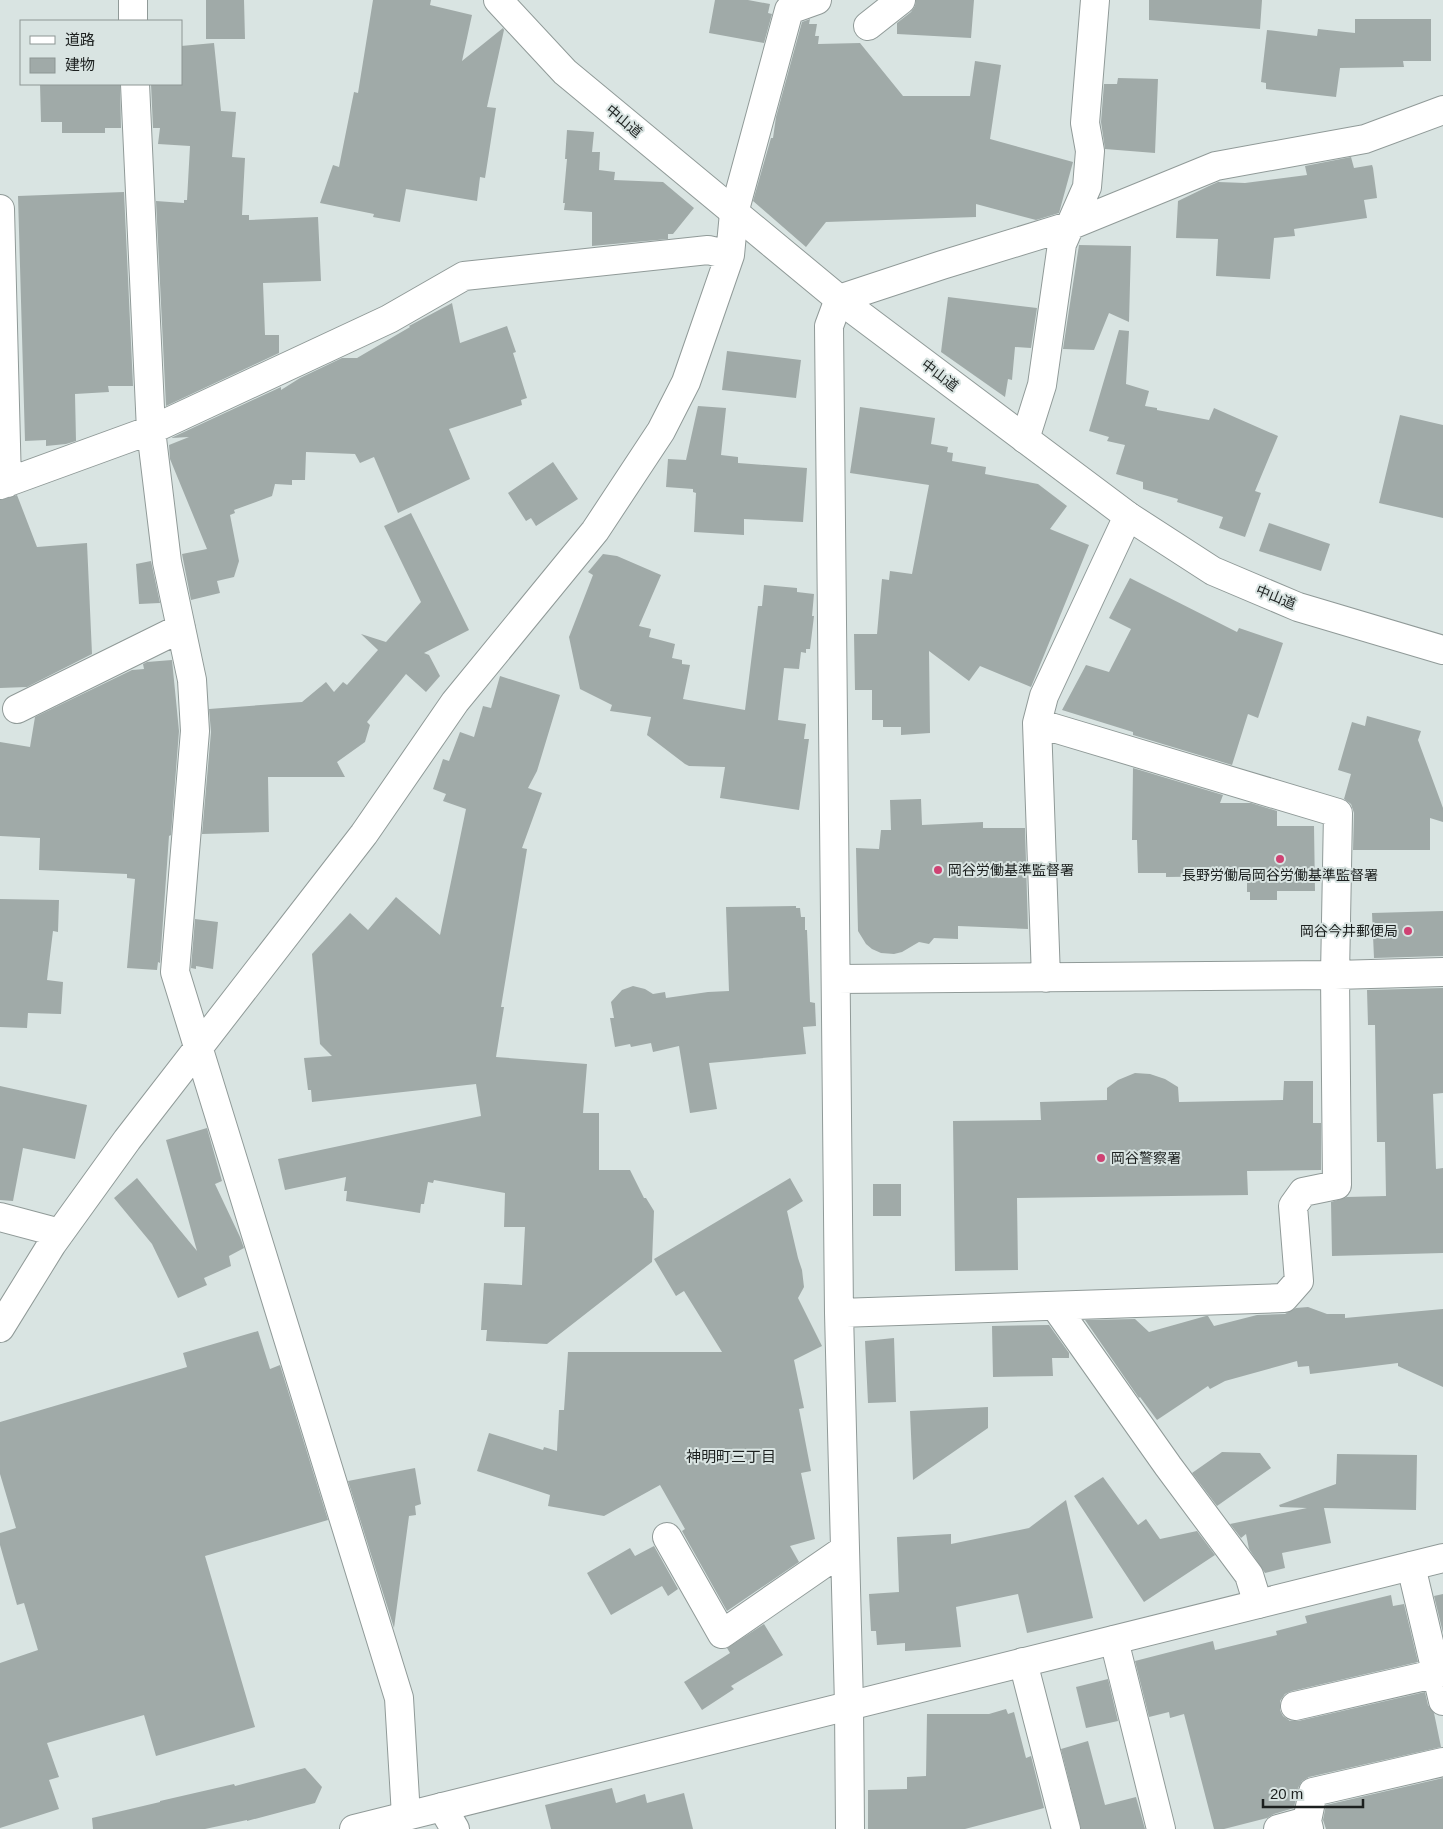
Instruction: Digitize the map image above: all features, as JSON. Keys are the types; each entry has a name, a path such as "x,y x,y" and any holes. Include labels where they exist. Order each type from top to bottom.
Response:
{"main road":[{"path":"133,20 134,0"},
{"name":"中山道","path":"498,0 565,72 734,213 839,299 1128,516 1213,571 1238,582 1298,607 1443,650"},
{"path":"0,1328 60,1233 127,1140 364,834 455,702 595,531 661,431 686,382 730,255 734,213 789,10 816,0"},
{"path":"868,26 901,0"},
{"path":"1025,439 1042,385 1062,244 1087,187 1090,151 1085,123 1095,0"},
{"path":"135,85 151,430 167,562 192,680 195,731 175,972 399,1698 393,1822"},
{"path":"850,1829 849,1705 839,1313 829,326 839,299 1069,226 1216,166 1364,139 1443,110"},
{"path":"0,209 3,484 151,430 389,319 464,276 708,250 730,255"},
{"path":"1046,978 1037,723 1044,696 1128,516"},
{"path":"17,709 181,628"},
{"path":"839,1313 1284,1298 1299,1281 1293,1206 1303,1192 1337,1185 1335,975 1338,813 1037,723"},
{"path":"837,979 1335,975 1443,972"},
{"path":"0,1217 60,1233"},
{"path":"1055,1306 1168,1466 1249,1575 1258,1604"},
{"path":"667,1537 722,1634 845,1549"},
{"path":"354,1829 393,1822 448,1818 849,1705 1443,1558"},
{"path":"1411,1566 1440,1673 1443,1701"},
{"path":"1114,1640 1161,1829"},
{"path":"1023,1662 1066,1829"},
{"path":"1295,1706 1440,1673"},
{"path":"1278,1829 1308,1825 1313,1792 1443,1762"}],"building":[{"path":"206,0 244,0 245,39 206,39"},
{"path":"373,0 431,0 430,5 472,15 462,61 503,28 487,107 496,108 485,178 480,177 477,201 406,189 400,222 373,217 374,214 320,203 333,165 339,167 354,92 358,93"},
{"path":"715,0 748,0 770,4 768,13 772,14 764,43 709,33"},
{"path":"916,0 974,0 971,38 897,34 897,23 911,12"},
{"path":"1149,0 1262,0 1260,29 1149,20"},
{"path":"810,19 809,24 817,24 815,36 819,36 818,44 860,43 903,96 970,96 975,61 1001,65 990,139 1073,162 1059,213 1036,220 976,204 976,217 826,222 806,247 753,201 771,138 773,138 776,117 802,22"},
{"path":"1355,19 1431,19 1431,61 1403,61 1404,67 1340,68 1336,97 1266,89 1266,83 1261,82 1267,30 1317,36 1318,29 1355,33"},
{"path":"214,43 221,111 236,112 232,157 245,158 242,215 249,215 249,220 318,217 321,281 263,283 265,335 279,335 279,353 166,406 156,201 184,203 184,200 187,200 190,146 158,144 160,128 153,128 151,85 182,85 182,46"},
{"path":"1118,78 1158,79 1155,153 1105,149 1101,122 1104,84 1117,84"},
{"path":"40,85 120,85 121,128 105,128 105,133 62,133 62,122 41,122"},
{"path":"567,130 594,132 592,152 600,152 599,170 615,172 614,180 663,182 694,208 673,234 668,234 668,239 592,246 592,212 564,210"},
{"path":"1351,157 1354,168 1372,165 1373,168 1377,198 1364,200 1367,218 1294,229 1295,236 1274,238 1270,279 1216,276 1218,239 1176,238 1178,201 1209,186 1218,182 1245,183 1307,175 1305,166"},
{"path":"124,192 133,386 108,386 109,392 75,394 76,441 46,446 46,440 25,441 18,196"},
{"path":"1079,245 1131,246 1129,322 1109,313 1094,350 1063,349"},
{"path":"948,297 1037,308 1031,348 1015,347 1012,380 1008,379 1005,397 941,352"},
{"path":"452,303 460,343 507,326 516,352 513,353 527,398 521,400 522,405 449,429 470,479 398,513 374,457 360,463 355,454 306,452 305,480 292,480 292,485 275,484 272,496 234,510 235,513 230,515 239,561 234,577 217,581 220,593 191,600 182,554 207,549 170,459 169,445 189,437 171,438 281,387 281,390 300,378 342,358 357,358 409,326"},
{"path":"1119,330 1129,331 1126,384 1149,391 1145,406 1209,420 1214,408 1278,436 1255,491 1261,493 1245,537 1219,528 1223,517 1177,502 1178,499 1143,489 1143,482 1116,474 1125,445 1107,441 1109,437 1089,431"},
{"path":"727,351 801,360 796,398 722,390"},
{"path":"698,406 726,408 721,455 738,457 738,463 807,468 803,522 744,519 744,535 694,532 696,493 693,492 693,489 666,487 668,459 686,460"},
{"path":"860,407 935,418 931,444 948,447 947,452 953,453 952,461 986,467 985,474 1038,484 1067,506 1050,529 1089,545 1031,687 980,666 969,681 929,651 930,733 901,735 901,727 883,727 883,720 872,720 872,690 855,690 854,634 877,634 882,579 889,580 890,571 912,574 929,485 850,473"},
{"path":"1400,415 1443,425 1443,518 1379,503"},
{"path":"553,462 578,499 536,526 531,518 526,521 508,493"},
{"path":"17,495 37,547 87,543 92,654 27,687 0,688 0,500"},
{"path":"411,513 469,630 424,653 429,655 440,676 426,692 406,674 367,722 370,725 365,742 337,762 345,777 268,777 269,832 202,834 211,732 209,709 302,702 326,682 334,692 343,682 347,685 378,650 361,634 386,642 421,602 384,526"},
{"path":"1269,523 1330,544 1321,571 1259,551"},
{"path":"603,554 617,556 661,575 639,626 651,629 649,637 675,644 672,658 682,660 682,664 690,665 683,699 745,710 758,606 762,606 764,585 797,588 797,592 814,594 812,616 814,616 810,649 806,649 806,653 801,652 799,669 784,668 778,720 806,724 804,739 809,739 799,810 720,798 725,767 689,766 685,764 647,735 651,717 610,711 612,705 580,689 569,637 593,575 588,572"},
{"path":"151,561 160,603 139,604 136,564"},
{"path":"1130,578 1237,632 1239,628 1283,643 1258,718 1248,714 1232,765 1133,735 1133,732 1062,710 1086,665 1109,672 1131,629 1109,618"},
{"path":"172,660 179,731 160,963 158,962 157,970 127,968 135,879 127,878 127,874 39,870 40,838 0,836 0,742 30,747 35,717 132,670 144,669 143,664 147,662"},
{"path":"500,676 560,695 537,771 528,788 542,793 522,848 527,849 501,1007 504,1007 496,1057 587,1064 583,1113 599,1113 599,1170 630,1170 644,1198 646,1198 654,1211 652,1262 547,1344 486,1341 487,1330 481,1330 484,1283 522,1285 525,1227 504,1227 505,1193 434,1180 433,1183 428,1182 424,1204 421,1204 420,1213 346,1201 347,1191 344,1191 346,1177 285,1190 278,1159 481,1116 476,1084 312,1102 311,1090 308,1090 304,1058 332,1056 320,1044 312,954 350,913 368,930 396,897 440,935 466,809 443,801 446,794 433,789 443,759 449,761 460,732 474,737 483,706 491,708"},
{"path":"1367,716 1421,731 1418,740 1443,808 1443,822 1430,818 1430,850 1353,850 1354,813 1351,804 1344,799 1351,774 1338,770 1352,722 1365,726"},
{"path":"1133,768 1223,795 1220,803 1251,803 1277,811 1277,826 1314,826 1315,891 1277,891 1277,900 1250,900 1250,892 1247,892 1247,876 1166,877 1166,873 1138,873 1137,840 1132,840"},
{"name":"岡谷労働基準監督署","path":"921,799 922,825 983,822 983,828 1025,828 1028,929 958,926 958,939 934,938 929,944 919,942 902,952 894,954 881,953 866,944 858,931 856,848 879,849 881,830 891,830 890,800"},
{"path":"0,899 59,900 58,932 53,931 47,980 63,982 61,1014 28,1013 27,1028 0,1027"},
{"path":"796,906 796,908 800,908 801,917 805,917 810,1002 815,1003 816,1026 803,1027 806,1054 709,1063 717,1109 690,1113 679,1046 653,1052 651,1043 631,1047 630,1044 615,1047 610,1018 614,1018 611,1002 622,990 633,986 645,989 653,994 665,992 666,998 729,991 726,907"},
{"name":"岡谷今井郵便局","path":"1443,911 1443,956 1374,958 1372,913"},
{"path":"195,919 218,922 213,969 196,966 196,969 191,968"},
{"path":"1443,988 1443,1093 1433,1094 1436,1169 1443,1168 1443,1253 1332,1256 1331,1202 1347,1197 1386,1196 1385,1142 1377,1142 1375,1025 1368,1025 1367,990"},
{"name":"岡谷警察署","path":"1135,1073 1150,1074 1165,1079 1178,1087 1179,1102 1283,1100 1284,1081 1313,1081 1313,1123 1321,1123 1321,1170 1247,1171 1248,1195 1017,1198 1018,1270 955,1271 953,1121 1041,1120 1040,1102 1107,1100 1107,1088 1118,1080"},
{"path":"0,1086 87,1105 75,1159 23,1148 13,1201 0,1200"},
{"path":"207,1128 222,1181 215,1184 244,1248 229,1256 231,1266 204,1278 207,1285 178,1298 152,1244 114,1198 137,1178 197,1251 166,1140"},
{"path":"790,1178 803,1201 787,1211 802,1270 804,1287 798,1298 822,1346 794,1360 804,1408 799,1409 811,1471 801,1473 815,1539 790,1546 799,1562 727,1611 682,1531 685,1529 660,1485 604,1516 548,1506 550,1495 477,1471 489,1433 543,1450 544,1447 557,1451 559,1410 564,1410 568,1352 722,1352 684,1291 676,1296 654,1259"},
{"path":"873,1184 901,1184 901,1216 873,1216"},
{"path":"1308,1307 1327,1314 1345,1314 1345,1318 1443,1309 1443,1387 1398,1366 1398,1363 1310,1374 1309,1366 1298,1367 1297,1361 1225,1381 1210,1389 1208,1386 1157,1420 1139,1398 1085,1320 1135,1319 1149,1332 1206,1316 1208,1316 1214,1326 1257,1315 1285,1314 1296,1308"},
{"path":"1049,1325 1069,1353 1069,1358 1052,1358 1053,1376 993,1377 992,1326"},
{"path":"258,1331 270,1369 280,1365 328,1520 205,1556 255,1727 156,1756 144,1715 47,1743 59,1777 49,1780 59,1809 0,1828 0,1663 38,1650 24,1603 17,1605 0,1545 0,1533 16,1528 0,1474 0,1422 187,1367 183,1353"},
{"path":"894,1338 896,1402 868,1403 865,1341"},
{"path":"988,1407 988,1428 913,1480 910,1411"},
{"path":"1222,1452 1260,1453 1271,1468 1217,1506 1192,1473"},
{"path":"1337,1454 1417,1455 1416,1510 1324,1508 1331,1543 1282,1553 1285,1568 1265,1573 1249,1549 1246,1534 1241,1538 1230,1524 1307,1508 1280,1507 1279,1505 1336,1484"},
{"path":"415,1468 421,1504 415,1506 416,1515 409,1516 394,1628 348,1481"},
{"path":"1103,1477 1138,1525 1146,1519 1160,1539 1197,1531 1215,1555 1144,1602 1074,1496"},
{"path":"1066,1500 1093,1618 1027,1633 1018,1594 956,1607 961,1647 905,1651 905,1643 877,1645 876,1631 871,1631 869,1594 899,1592 897,1537 951,1534 951,1544 1029,1528"},
{"path":"654,1546 678,1589 668,1596 662,1586 611,1615 587,1573 630,1548 635,1556"},
{"path":"1443,1594 1443,1633 1434,1596"},
{"path":"1391,1595 1393,1606 1404,1604 1418,1662 1292,1691 1285,1694 1280,1701 1280,1710 1283,1716 1290,1721 1298,1721 1425,1692 1428,1705 1434,1713 1441,1747 1309,1777 1302,1781 1298,1788 1294,1808 1267,1818 1224,1829 1214,1829 1184,1714 1170,1718 1169,1712 1149,1717 1135,1661 1213,1641 1215,1650 1277,1635 1276,1631 1307,1623 1305,1616"},
{"path":"764,1624 783,1655 731,1686 734,1689 702,1710 684,1682 730,1653 727,1648"},
{"path":"1108,1679 1118,1721 1086,1728 1076,1687"},
{"path":"1006,1709 1008,1714 1014,1712 1026,1758 1031,1756 1044,1808 965,1829 868,1829 868,1790 907,1789 907,1777 926,1776 927,1714 989,1714"},
{"path":"1088,1741 1105,1805 1136,1797 1145,1829 1081,1829 1061,1749"},
{"path":"305,1768 322,1787 315,1803 247,1821 205,1829 93,1829 92,1818 234,1784 235,1786"},
{"path":"1443,1778 1443,1829 1326,1829 1323,1820 1326,1805"},
{"path":"612,1788 616,1803 645,1794 647,1803 684,1793 693,1829 551,1829 545,1805"}],"place":[{"name":"長野労働局岡谷労働基準監督署","path":"1280,859"},
{"name":"岡谷労働基準監督署","path":"938,870"},
{"name":"岡谷今井郵便局","path":"1408,931"},
{"name":"岡谷警察署","path":"1101,1158"}],"district":[{"name":"神明町三丁目","path":"731,1457"}]}
